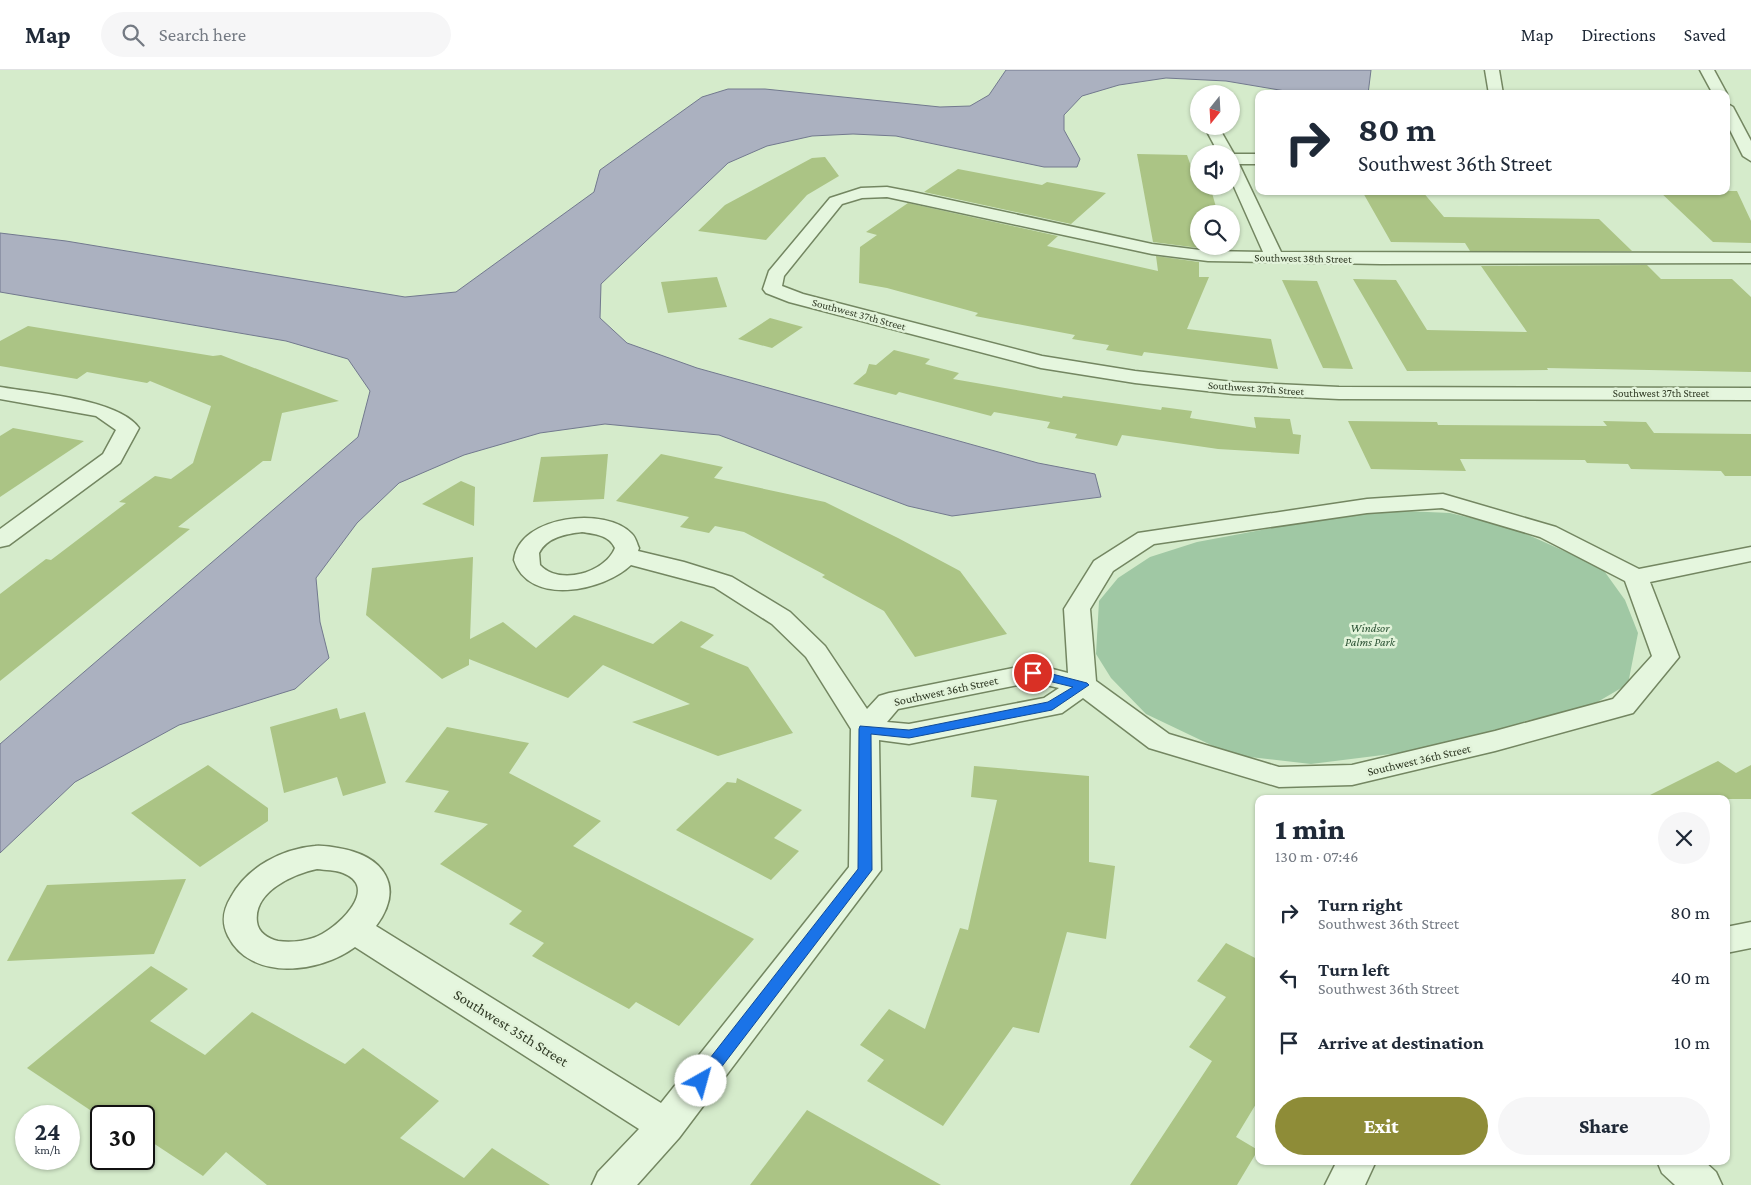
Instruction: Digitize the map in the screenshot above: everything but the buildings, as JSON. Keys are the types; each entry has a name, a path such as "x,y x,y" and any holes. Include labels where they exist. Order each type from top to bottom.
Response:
{"street":[{"path":"1492,70 1495,90"},
{"path":"1708,70 1718,90"},
{"path":"1730,115 1751,156"},
{"path":"1240,160 1255,160"},
{"path":"1240,180 1275,258"},
{"name":"Southwest 38th Street","path":"772,289 775,275 836,201 861,193 886,192 1152,249 1208,256 1275,258 1751,258"},
{"name":"Southwest 37th Street","path":"772,289 796,298 1041,362 1135,377 1233,388 1340,392 1751,394"},
{"path":"0,393 102,411 128,428 112,458 0,540"},
{"path":"865,729 909,734 1052,706 1083,685 1077,610 1104,566 1147,538 1367,506 1443,501 1548,532 1636,577 1751,554"},
{"path":"612,1185 666,1126 865,870 865,729 816,652 781,618 722,582 675,567 626,556"},
{"name":"Southwest 36th Street","path":"1083,685 1159,741 1279,777 1352,776 1495,742 1623,706 1666,657 1636,577"},
{"name":"Southwest 35th Street","path":"355,930 666,1126"},
{"path":"1730,939 1751,935"},
{"path":"1345,1185 1355,1165"},
{"path":"1680,1165 1702,1185"}],"green space":[{"name":"Windsor Palms Park","path":"1405,511 1450,513 1513,528 1602,568 1625,600 1638,633 1628,684 1589,707 1525,721 1495,741 1311,764 1232,755 1146,714 1111,678 1096,654 1099,601 1118,578 1150,557 1197,542 1294,524 1362,513"}],"water":[{"path":"1006,70 1371,70 1368,90 1279,90 1226,81 1166,78 1119,85 1082,96 1064,115 1064,130 1080,159 1077,167 1044,167 896,136 853,134 812,136 767,146 728,163 601,284 600,318 627,343 697,368 1038,463 1095,474 1101,497 952,516 908,506 719,435 605,424 540,433 464,455 399,483 357,523 316,578 320,622 329,658 295,689 179,725 75,782 0,853 0,744 358,437 370,391 348,359 286,341 0,292 0,233 66,241 405,297 456,292 594,192 600,170 702,97 728,89 765,89 940,107 970,106 989,95"}],"route":[{"path":"701,1081 865,870 865,729 909,734 1052,706 1083,685 1033,673"}]}
